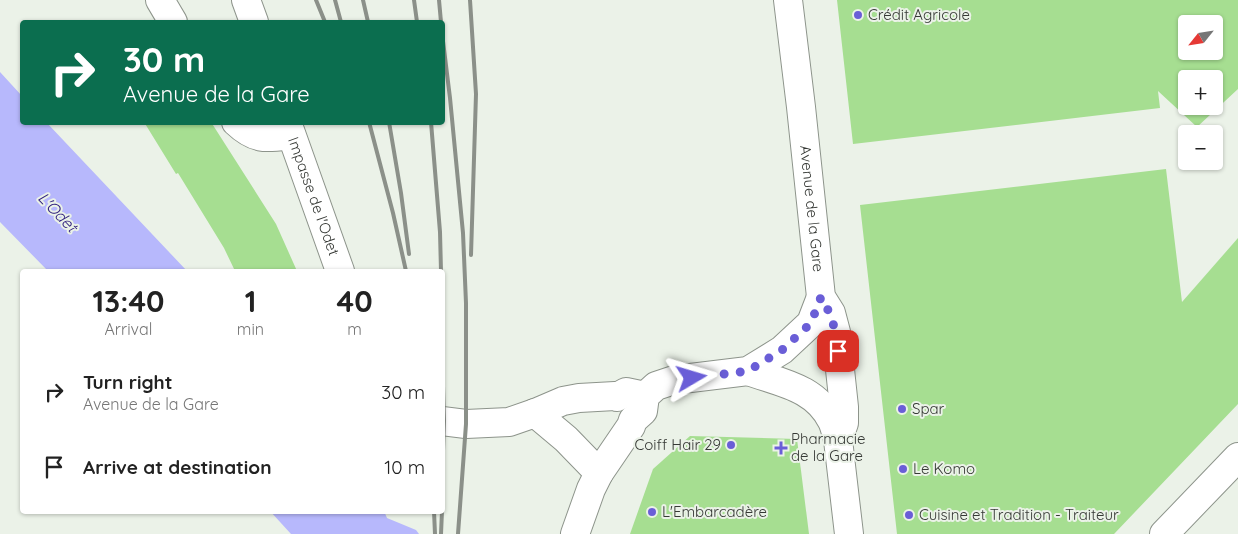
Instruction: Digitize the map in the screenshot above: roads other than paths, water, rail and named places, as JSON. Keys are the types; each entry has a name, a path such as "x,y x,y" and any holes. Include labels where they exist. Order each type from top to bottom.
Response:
{"main road":[{"path":"160,0 172,20"},
{"path":"246,0 253,20"},
{"name":"Avenue de la Gare","path":"788,0 821,297 831,313 836,332 844,407 844,423 838,440 849,534"},
{"path":"240,125 248,132 267,138 289,129"},
{"name":"Impasse de l'Odet","path":"289,129 339,269"},
{"path":"575,534 598,472 631,426 633,420 643,411 645,396 656,386 674,380 748,371 782,350 811,323 821,297"},
{"path":"748,371 800,389 815,398 826,410 833,423 838,440"},
{"path":"445,421 466,424 509,422 563,401 579,398 618,397 626,392 645,396"},
{"path":"535,413 566,439 598,472"},
{"path":"1164,534 1238,457"}],"water":[{"name":"L'Odet","path":"0,72 20,94 20,125 49,125 185,269 46,269 0,222"},
{"path":"273,514 385,514 387,518 416,530 419,534 291,534"}],"railway":[{"path":"316,0 324,20"},
{"path":"335,0 340,20"},
{"path":"363,0 368,20"},
{"path":"414,0 417,20"},
{"path":"439,0 441,20"},
{"path":"470,0 476,94 471,255"},
{"path":"445,57 463,233 466,303 466,424 458,534"},
{"path":"370,125 406,269"},
{"path":"390,125 409,254"},
{"path":"431,125 440,232 441,269"},
{"path":"434,514 435,534"},
{"path":"441,534 442,514"}],"place":[{"name":"Crédit Agricole","path":"858,15"},
{"name":"Spar","path":"902,409"},
{"name":"Coiff Hair 29","path":"731,445"},
{"name":"Pharmacie de la Gare","path":"781,448"},
{"name":"Le Komo","path":"903,469"},
{"name":"L'Embarcadère","path":"652,512"},
{"name":"Cuisine et Tradition - Traiteur","path":"909,515"}]}
